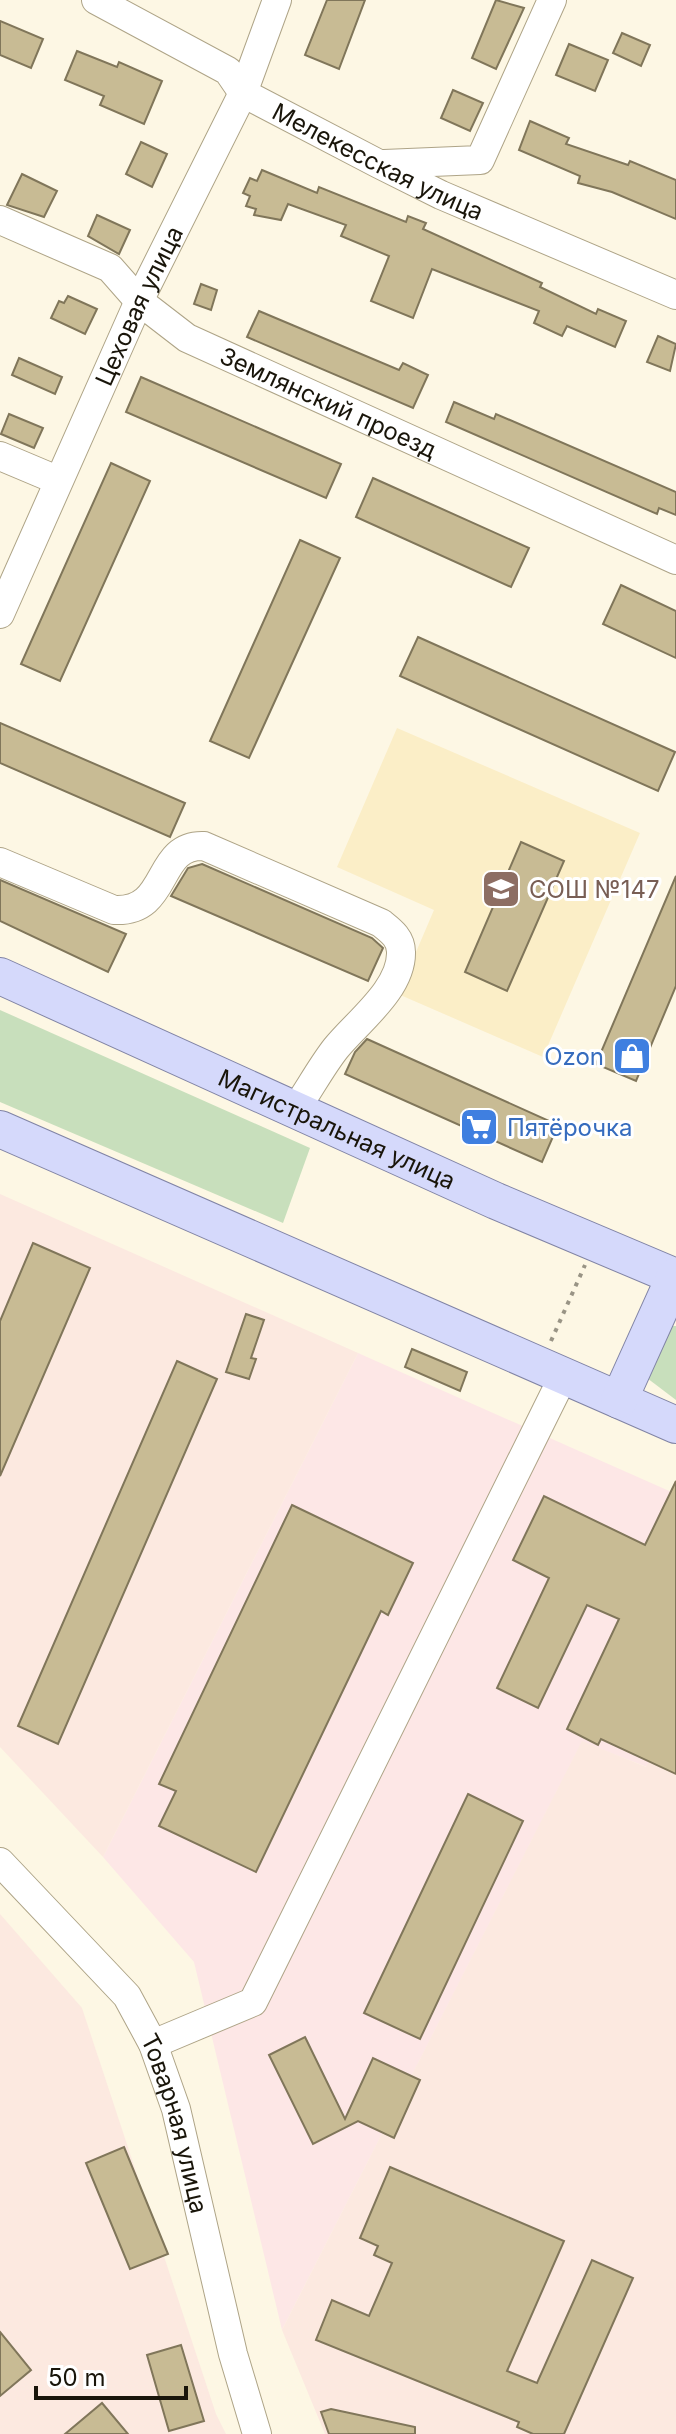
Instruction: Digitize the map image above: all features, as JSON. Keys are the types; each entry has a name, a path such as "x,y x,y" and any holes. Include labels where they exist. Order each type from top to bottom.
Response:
{"main road":[{"name":"Магистральная улица","path":"0,976 675,1277"},
{"path":"0,1129 676,1425"},
{"path":"619,1400 675,1277"}],"street":[{"name":"Мелекесская улица","path":"96,0 228,71 243,93 379,164 441,195 676,295"},
{"name":"Цеховая улица","path":"0,614 139,301 243,93 277,0"},
{"path":"379,164 480,160 552,0"},
{"name":"Землянский проезд","path":"0,220 110,268 139,301 187,338 676,560"},
{"path":"0,456 57,480"},
{"path":"0,862 114,910 127,911 139,908 150,899 178,853 191,846 204,846 381,923 400,944 402,955 394,977 336,1049 295,1110"},
{"path":"153,2044 253,2002 552,1370"},
{"name":"Товарная улица","path":"1,1865 127,1996 153,2044 176,2109 233,2354 257,2434"}],"path":[{"path":"552,1370 595,1243"}],"shaded area":[{"name":"СОШ №147","path":"397,728 640,833 543,1057 398,994 434,910 337,867"},
{"path":"0,1194 358,1353 103,1857 0,1747"},
{"path":"358,1353 676,1494 676,1708 647,1767 582,1742 282,2330 194,1962 103,1857"},
{"path":"676,1708 676,2434 325,2434 282,2330 582,1741 646,1767"},
{"path":"0,1914 82,2008 216,2414 226,2434 0,2434"}],"green space":[{"path":"0,1010 310,1148 283,1223 0,1102"},
{"path":"676,1326 676,1400 647,1378 656,1340"}],"building":[{"path":"327,0 365,0 339,69 305,55"},
{"path":"496,0 524,8 496,69 472,58"},
{"path":"0,21 43,39 31,68 0,55"},
{"path":"622,33 650,45 641,66 613,53"},
{"path":"569,44 608,60 595,91 556,75"},
{"path":"77,51 117,67 119,62 162,81 144,124 100,105 104,96 65,80"},
{"path":"453,90 483,103 470,131 441,118"},
{"path":"530,121 569,138 566,144 628,165 630,161 676,180 676,219 612,192 578,183 580,176 519,150"},
{"path":"141,142 167,154 152,187 126,174"},
{"path":"262,170 317,193 319,187 406,222 408,216 426,223 423,229 542,283 540,287 596,314 598,309 626,321 615,347 567,326 562,336 534,323 539,311 432,269 413,318 371,301 389,256 341,236 346,225 288,204 281,220 254,215 256,209 246,206 250,196 243,193 250,178 257,181"},
{"path":"22,174 57,191 44,217 7,205"},
{"path":"97,215 130,230 119,254 88,236"},
{"path":"201,284 217,290 211,310 194,304"},
{"path":"68,296 97,309 85,334 51,318 59,301 64,303"},
{"path":"259,311 399,370 403,363 428,375 413,408 247,337"},
{"path":"658,336 676,344 670,371 647,362"},
{"path":"19,358 62,377 55,394 12,375"},
{"path":"141,377 341,464 326,498 126,412"},
{"path":"454,402 494,419 496,414 676,492 676,515 659,508 657,514 446,422"},
{"path":"9,414 43,428 34,448 1,434"},
{"path":"111,463 150,481 60,681 21,664"},
{"path":"373,478 529,548 511,587 356,517"},
{"path":"300,540 340,558 249,758 210,741"},
{"path":"621,585 676,611 676,658 603,624"},
{"path":"418,637 675,752 658,791 400,676"},
{"path":"0,723 185,803 170,837 0,763"},
{"path":"521,842 564,861 507,991 465,972"},
{"path":"202,864 372,938 383,948 368,981 171,896 188,868"},
{"path":"676,876 676,986 636,1081 596,1064"},
{"path":"0,880 126,934 108,972 0,921"},
{"path":"367,1039 558,1125 542,1162 345,1074 355,1052"},
{"path":"33,1243 90,1268 0,1476 0,1321"},
{"path":"246,1314 264,1320 251,1358 256,1359 249,1379 226,1372"},
{"path":"412,1349 467,1372 460,1391 405,1367"},
{"path":"177,1361 217,1379 58,1744 18,1726"},
{"path":"676,1481 676,1774 601,1739 598,1745 567,1729 619,1619 587,1605 538,1708 497,1688 549,1578 513,1560 544,1496 645,1545"},
{"path":"292,1505 413,1563 388,1615 381,1611 256,1872 159,1826 176,1791 159,1784"},
{"path":"468,1794 523,1821 420,2039 364,2013"},
{"path":"305,2037 345,2119 373,2058 420,2080 394,2138 358,2121 313,2144 269,2055"},
{"path":"124,2147 168,2254 130,2269 86,2163"},
{"path":"390,2167 564,2241 507,2371 537,2383 592,2260 633,2278 564,2434 533,2434 517,2427 519,2422 316,2340 332,2300 369,2316 392,2263 374,2255 378,2246 360,2238"},
{"path":"0,2332 31,2370 0,2396"},
{"path":"181,2345 204,2421 169,2431 147,2355"},
{"path":"102,2403 128,2434 65,2434"},
{"path":"331,2409 415,2427 415,2434 329,2434 321,2412"}],"place":[{"name":"СОШ №147","path":"501,889"},
{"name":"Ozon","path":"632,1056"},
{"name":"Пятёрочка","path":"479,1127"}]}
